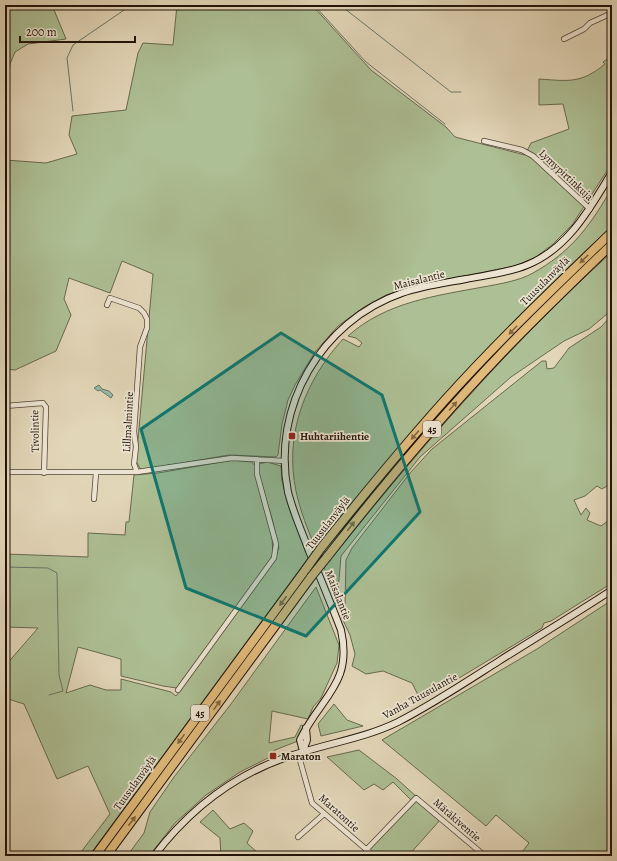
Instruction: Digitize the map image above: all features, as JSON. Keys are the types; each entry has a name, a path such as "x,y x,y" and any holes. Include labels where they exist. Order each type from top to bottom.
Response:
{"highway":[{"name":"Tuusulanväylä","path":"95,856 321,548 371,486 446,399 540,302 612,232"},
{"name":"Tuusulanväylä","path":"107,855 311,577 420,443 493,362 612,244"}],"main road":[{"name":"Maisalantie","path":"301,752 300,742 306,727 332,692 339,678 344,664 345,646 341,630 292,506 288,487 285,461 290,414 298,391 309,368 323,348 348,323 371,308 404,292 502,273 529,264 548,254 565,240 590,209 612,172"},
{"name":"Vanha Tuusulantie","path":"154,856 181,824 208,799 233,782 262,766 301,752 362,736 396,722 451,692 612,590"}],"street":[{"path":"564,39 584,29 590,22 612,13"},
{"name":"Lymypirtinkuja","path":"484,140 522,150 533,156 590,209"},
{"name":"Lillmalmintie","path":"107,306 110,298 139,308 144,313 147,328 140,347 138,372 134,432 136,447 134,464 137,472"},
{"name":"Tivolintie","path":"5,406 43,403 46,407 44,473"},
{"path":"5,472 137,472 224,459 285,461"},
{"path":"178,690 274,558 276,544 257,474 257,459"},
{"path":"94,499 96,472"},
{"name":"Maratontie","path":"301,752 312,802 374,856"},
{"name":"Mätäkiventie","path":"367,849 416,798 485,856"},
{"path":"298,836 324,814"}],"highlighted area":[{"path":"281,333 382,395 420,512 306,636 186,588 141,429"}],"shaded area":[{"path":"5,5 52,5 66,39 28,44 15,52 10,64 5,115"},
{"path":"177,5 312,5 371,70 446,127 455,137 525,155 531,143 569,129 563,104 539,105 539,79 574,80 581,78 589,75 605,64 603,62 612,56 612,163 572,225 553,244 536,257 515,266 414,286 386,295 364,307 338,326 315,352 295,385 288,400 282,424 278,455 276,457 229,455 141,470 136,461 153,274 122,261 110,293 69,278 64,299 71,315 56,351 15,370 5,369 5,160 46,163 77,154 69,135 72,116 126,110 138,53 143,43 173,45"},
{"path":"609,193 612,194 612,226 510,326 450,389 398,448 316,549 304,520 296,491 293,470 293,449 301,409 308,391 318,372 343,339 359,347 362,343 356,338 348,336 378,315 429,297 509,282 533,273 557,257 577,239"},
{"path":"612,252 612,310 589,329 564,341 511,377 420,457 341,556 338,591 341,604 339,606 324,568 426,444 462,404 535,326"},
{"path":"612,315 612,483 602,489 597,486 585,496 574,500 581,515 586,508 590,513 587,520 601,526 612,518 612,583 551,621 544,623 542,628 421,701 412,683 383,671 366,674 352,666 355,654 350,635 342,618 345,605 346,560 352,548 410,473 432,449 542,361 546,361 547,369 554,368 569,348 601,327"},
{"path":"99,385 102,389 109,391 113,395 111,398 100,390 98,391 94,388"},
{"path":"233,460 252,462 255,466 272,536 273,557 177,688 121,676 121,659 78,647 66,693 90,685 106,690 121,690 121,679 171,692 176,696 273,562 279,548 272,518 258,474 259,464 267,462 281,466 282,481 289,508 309,557 89,856 78,856 110,814 88,766 57,779 24,704 5,698 5,666 38,628 5,627 5,554 88,557 88,533 125,535 126,522 129,522 134,475 158,473"},
{"path":"316,587 339,645 337,663 321,698 313,707 308,719 272,711 269,743 295,737 301,725 304,726 298,741 275,750 270,757 240,772 206,795 175,823 149,856 127,856 144,833 150,812 174,777 231,704"},
{"path":"612,600 612,856 519,856 529,843 496,815 486,826 382,740 537,649"},
{"path":"334,704 347,720 363,726 321,736 318,724"},
{"path":"359,750 397,779 441,819 408,856 371,856 364,850 411,800 393,782 383,790 374,784 364,790 327,757"},
{"path":"213,810 230,829 244,823 253,831 247,843 261,856 221,856 220,838 200,822"}],"waterway":[{"path":"73,111 67,58 73,45 127,8 137,5"},
{"path":"314,5 366,62 445,124"},
{"path":"340,5 451,92 461,92"},
{"path":"5,567 48,568 57,573 59,675 63,691 49,695"}],"place":[{"name":"Huhtariihentie","path":"292,436"},
{"name":"Maraton","path":"273,756"}]}
